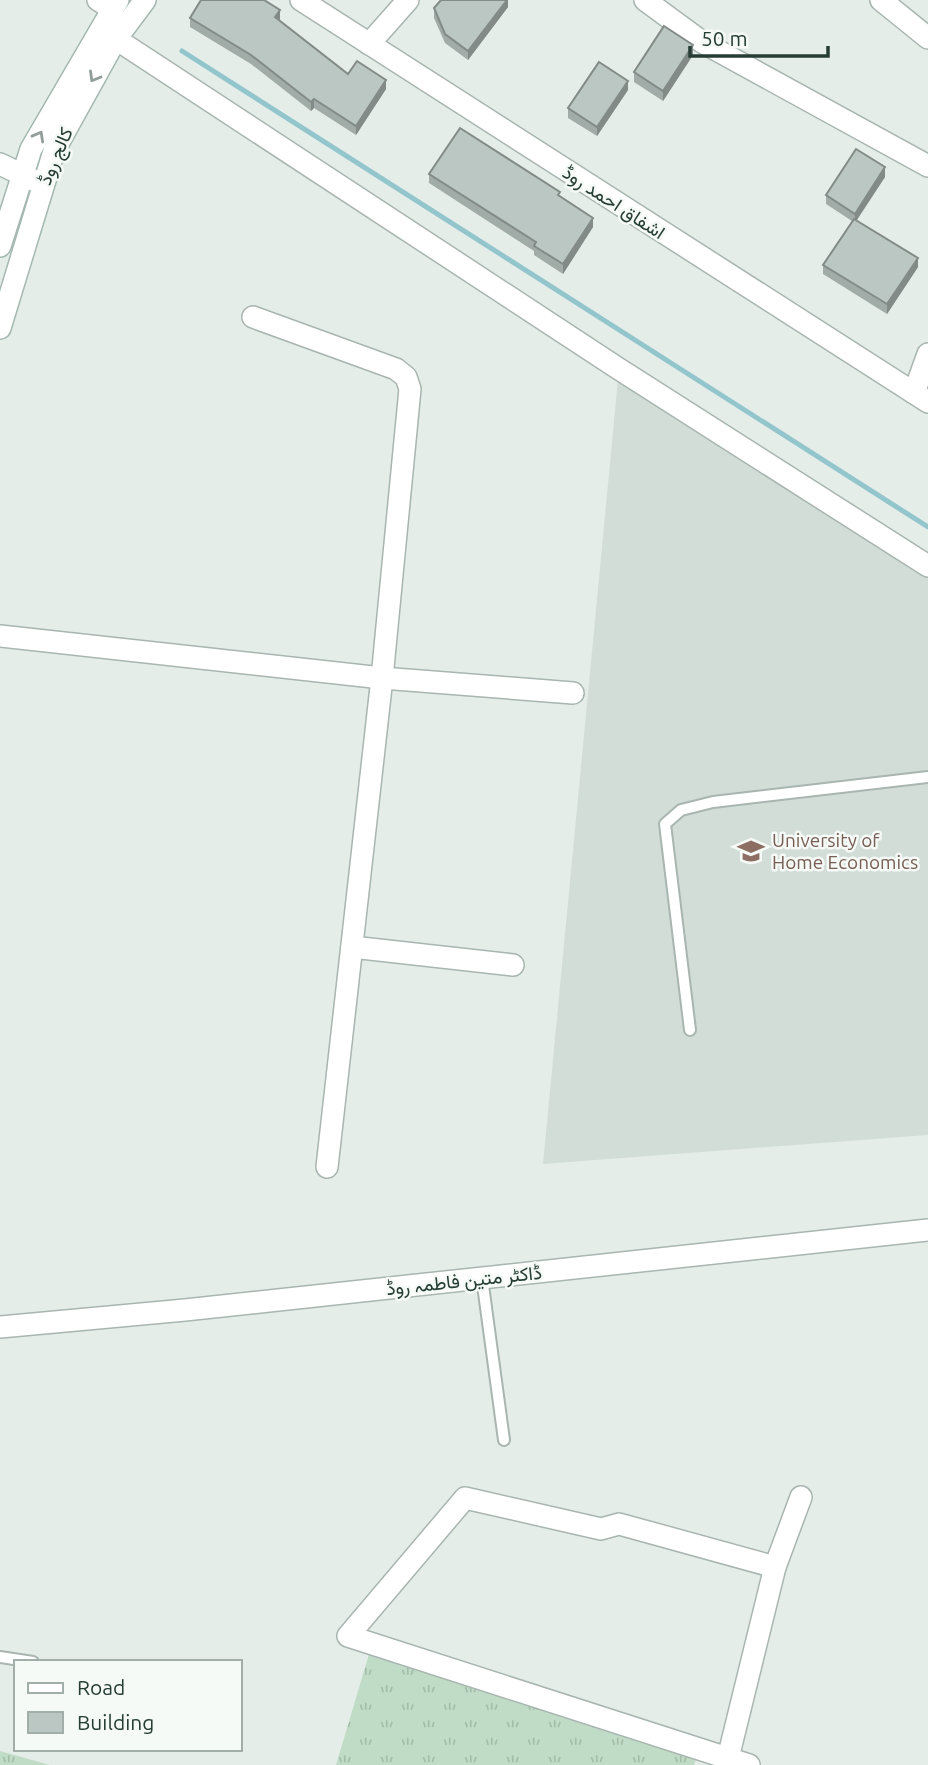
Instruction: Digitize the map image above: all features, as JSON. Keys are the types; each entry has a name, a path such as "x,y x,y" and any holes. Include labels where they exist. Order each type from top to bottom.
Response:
{"street":[{"name":"کالج روڈ","path":"0,328 42,184 63,133 116,39 145,0"},
{"name":"اشفاق احمد روڈ","path":"302,0 921,397"},
{"path":"369,44 408,0"},
{"path":"645,0 702,42 928,166"},
{"path":"881,0 928,38"},
{"name":"کالج روڈ","path":"0,246 8,192 22,174 31,149 109,3"},
{"path":"116,39 619,369 928,566"},
{"path":"0,164 42,184"},
{"path":"8,192 36,205"},
{"path":"253,317 396,369 406,377 410,390 382,678 327,1167"},
{"path":"921,397 928,354"},
{"path":"0,636 382,678 573,693"},
{"path":"352,947 513,965"},
{"name":"ڈاکٹر متین فاطمہ روڈ","path":"0,1327 928,1230"},
{"path":"728,1758 775,1567 801,1497"},
{"path":"749,1765 348,1636 465,1498 601,1529 619,1524 775,1567"}],"lane":[{"path":"690,1030 666,824 681,810 713,802 928,777"},
{"path":"482,1278 504,1440"},
{"path":"0,1657 20,1660"}],"shaded area":[{"name":"University of Home Economics","path":"619,369 928,566 928,1135 543,1164"}],"green space":[{"path":"372,1644 698,1754 694,1765 336,1765"},
{"path":"0,1751 50,1765 0,1765"}],"building":[{"path":"201,0 264,0 280,10 275,17 348,74 357,61 386,80 356,126 314,99 311,102 251,55 190,18"},
{"path":"441,0 507,0 468,51 445,34 434,8"},
{"path":"664,26 693,45 663,91 634,72"},
{"path":"599,62 628,81 597,127 568,108"},
{"path":"460,128 560,192 558,195 593,218 563,264 534,246 536,242 429,174"},
{"path":"856,149 885,167 855,214 826,195"},
{"path":"854,219 918,258 887,304 823,265"}],"waterway":[{"path":"182,51 928,527"}],"place":[{"name":"University of Home Economics","path":"751,851"}]}
